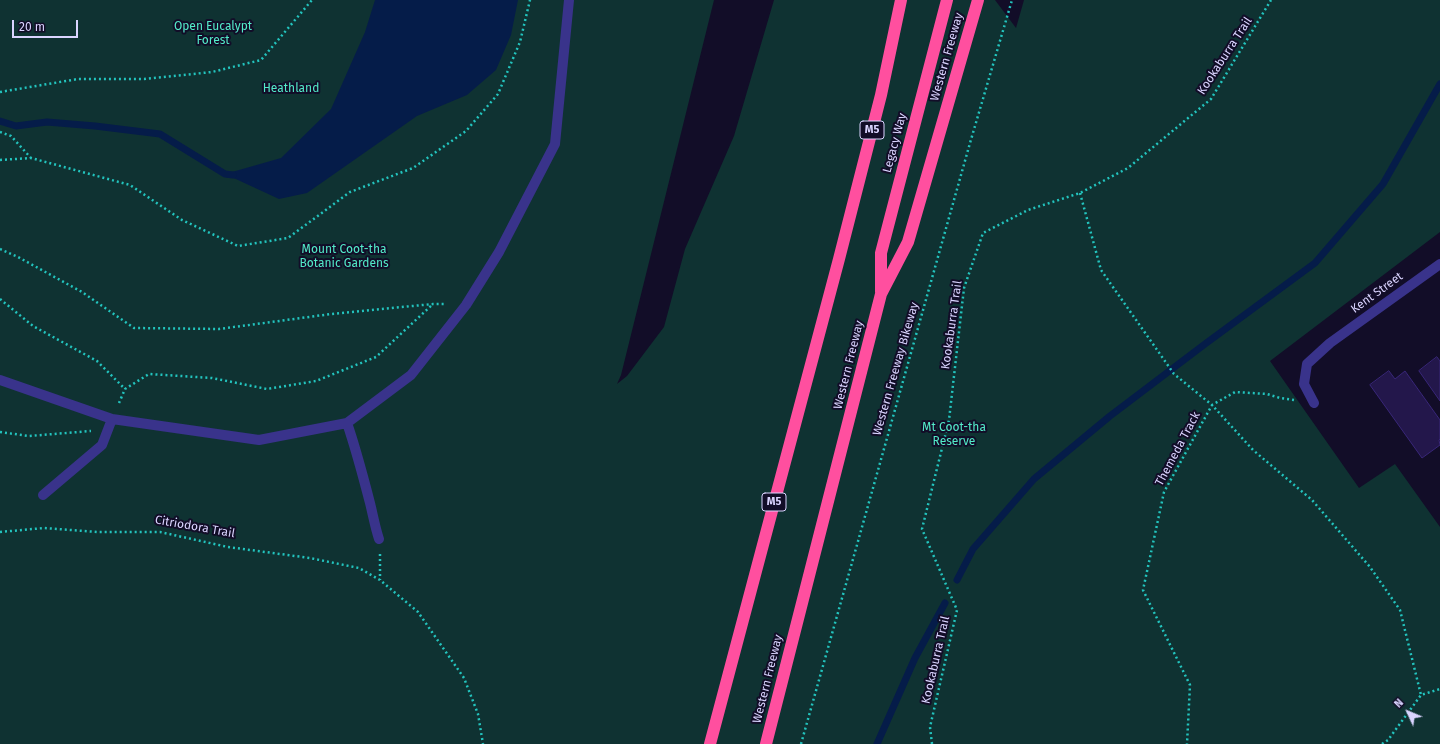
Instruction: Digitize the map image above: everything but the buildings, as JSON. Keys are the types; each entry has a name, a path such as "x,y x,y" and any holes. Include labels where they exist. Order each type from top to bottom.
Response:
{"highway":[{"name":"M5","path":"710,744 839,259 881,95 901,0"},
{"name":"Legacy Way","path":"881,294 881,253 947,0"},
{"name":"Western Freeway","path":"766,744 881,294 908,242 978,0"}],"street":[{"path":"0,380 112,419 259,440 347,423 411,375 466,305 499,252 555,144 569,0"},
{"name":"Kent Street","path":"1314,403 1304,384 1307,364 1330,343 1440,264"},
{"path":"43,495 102,446 112,419"},
{"path":"347,423 357,450 372,509 375,528 379,539"}],"path":[{"path":"0,92 78,79 144,79 212,72 261,60 312,0"},
{"path":"0,160 31,158 130,185 182,220 238,246 288,238 350,192 413,168 466,131 498,94 520,42 530,0"},
{"name":"Western Freeway Bikeway","path":"801,744 965,158 1012,0"},
{"name":"Kookaburra Trail","path":"932,744 930,727 957,610 922,529 949,420 964,288 983,233 1028,210 1080,193 1128,168 1211,99 1271,0"},
{"path":"0,132 11,136 31,158"},
{"name":"Themeda Track","path":"1080,193 1101,270 1174,374 1212,405 1164,492 1143,590 1190,685 1187,744"},
{"path":"0,249 18,257 82,292 134,328 219,329 331,314 433,304 466,305"},
{"path":"0,299 33,326 97,360 125,389"},
{"path":"112,419 125,389 150,374 212,378 267,389 316,381 376,357 433,304"},
{"path":"1314,403 1280,398 1267,394 1235,392 1212,405 1253,450 1312,500 1370,567 1400,610 1421,695"},
{"path":"0,432 29,436 108,431"},
{"name":"Citriodora Trail","path":"0,532 44,528 97,532 160,532 228,547 310,558 360,568 380,580 418,612 464,678 478,714 483,744"},
{"path":"379,539 380,580"},
{"path":"1382,744 1388,740 1421,695 1440,689"}],"green space":[{"name":"Mt Coot-tha Reserve","path":"0,0 714,0 621,375 617,384 627,376 664,327 685,249 734,136 774,0 995,0 1016,28 1024,0 1440,0 1440,232 1270,361 1359,488 1395,464 1440,527 1440,744 0,744"}],"water":[{"path":"375,0 518,0 511,35 496,70 467,95 417,116 307,193 279,199 225,174 281,158 331,109 365,32"}],"waterway":[{"path":"957,580 973,549 1034,479 1110,416 1315,263 1383,184 1440,84"},
{"path":"0,121 16,126 47,122 160,134 225,174 233,175"},
{"path":"877,744 915,658 945,603"}],"park label":[{"name":"Open Eucalypt Forest","path":"213,34"},
{"name":"Heathland","path":"291,89"},
{"name":"Mount Coot-tha Botanic Gardens","path":"344,257"}]}
